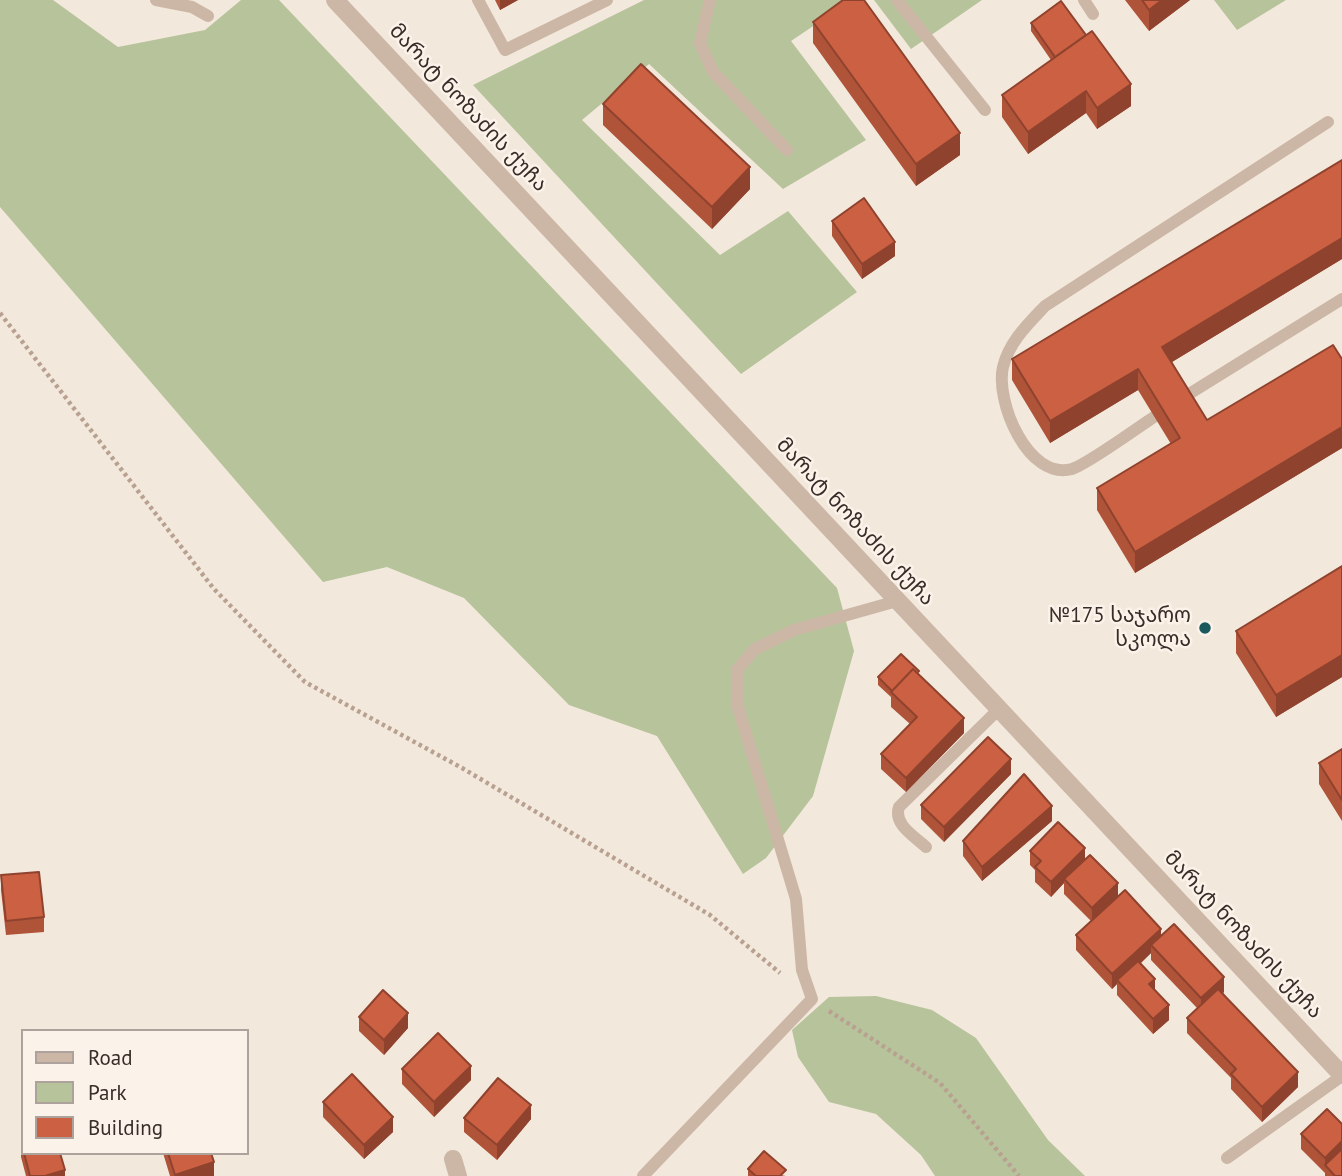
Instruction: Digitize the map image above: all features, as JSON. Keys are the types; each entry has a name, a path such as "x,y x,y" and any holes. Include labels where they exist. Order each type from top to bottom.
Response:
{"street":[{"name":"მარატ ნოზაძის ქუჩა","path":"335,0 1342,1075"}],"lane":[{"path":"156,0 192,8 208,16"},
{"path":"478,0 505,50 607,0"},
{"path":"710,0 700,43 713,72 788,149"},
{"path":"897,0 985,110"},
{"path":"1084,0 1093,14"},
{"path":"1154,417 1072,469 1046,467 1028,452 1008,417 1002,369 1016,337 1045,306 1328,122"},
{"path":"1181,399 1342,299"},
{"path":"643,1176 811,999 802,970 796,899 737,704 737,670 755,649 794,630 897,601"},
{"path":"926,847 899,821 899,807 1000,708"},
{"path":"1227,1158 1342,1075"}],"path":[{"path":"0,313 214,589 305,681 462,768 710,915 811,999 940,1083 1019,1176"}],"green space":[{"path":"0,0 53,0 118,47 205,30 241,0 279,0 837,588 854,651 813,796 766,858 743,874 657,736 569,705 464,598 387,567 323,582 0,207"},
{"path":"644,0 852,0 791,41 866,140 783,189 649,64 582,120 720,255 788,211 857,292 741,374 473,85"},
{"path":"874,0 982,0 911,49"},
{"path":"1214,0 1286,0 1237,30"},
{"path":"876,996 932,1010 976,1038 1048,1140 1085,1176 935,1176 921,1155 876,1114 829,1102 798,1057 792,1030 829,997"}],"building":[{"path":"843,0 864,0 960,133 916,164 813,22"},
{"path":"1142,0 1162,0 1149,10"},
{"path":"1061,1 1086,35 1055,57 1031,23"},
{"path":"1092,31 1131,84 1097,108 1086,91 1028,132 1002,95"},
{"path":"641,64 750,167 712,207 603,104"},
{"path":"1342,160 1342,238 1162,347 1207,420 1333,345 1342,359 1342,427 1135,552 1097,488 1180,438 1138,369 1050,421 1012,359"},
{"path":"864,198 895,242 862,264 832,221"},
{"path":"1342,566 1342,655 1276,695 1236,631"},
{"path":"901,654 919,671 917,673 913,669 892,691 878,677"},
{"path":"913,669 964,718 906,778 881,754 917,717 891,692"},
{"path":"988,737 1011,759 944,827 921,805"},
{"path":"1342,749 1342,800 1319,763"},
{"path":"1024,774 1052,806 982,867 963,841"},
{"path":"1058,822 1085,848 1051,882 1035,867 1041,861 1030,851"},
{"path":"1090,855 1118,883 1092,908 1064,879"},
{"path":"39,872 44,917 6,921 1,875"},
{"path":"1125,890 1161,929 1112,974 1076,935"},
{"path":"1174,924 1224,977 1201,998 1151,945"},
{"path":"1138,961 1155,979 1149,984 1169,1005 1153,1019 1117,980"},
{"path":"1218,989 1298,1072 1262,1107 1231,1074 1236,1069 1187,1018"},
{"path":"383,990 408,1013 384,1040 359,1017"},
{"path":"438,1033 471,1066 434,1102 402,1069"},
{"path":"352,1074 393,1117 364,1145 323,1102"},
{"path":"498,1078 531,1105 497,1145 464,1118"},
{"path":"1327,1109 1342,1124 1342,1141 1325,1158 1301,1134"},
{"path":"1342,1149 1342,1176 1335,1176 1325,1165"},
{"path":"764,1151 786,1170 780,1176 756,1176 748,1169"},
{"path":"25,1155 61,1155 65,1170 45,1176 30,1176"},
{"path":"169,1155 212,1155 214,1162 175,1175"}],"place":[{"name":"№175 საჯარო სკოლა","path":"1205,628"}]}
